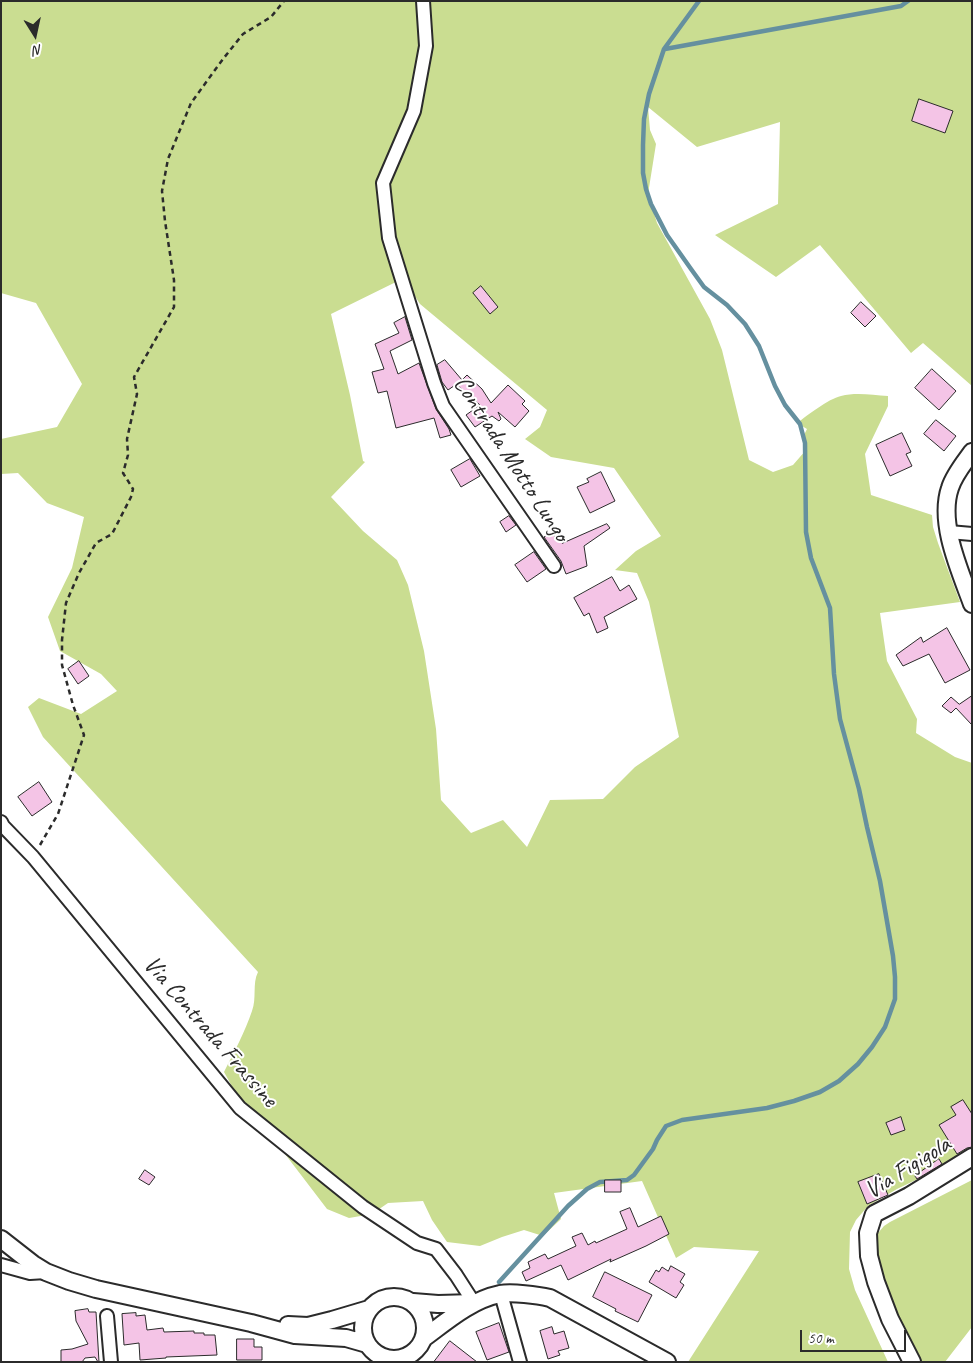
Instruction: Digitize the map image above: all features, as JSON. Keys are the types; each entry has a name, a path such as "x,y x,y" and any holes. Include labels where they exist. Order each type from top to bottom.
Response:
{"street":[{"name":"Contrada Motto Lungo","path":"423,1 426,46 414,111 383,183 388,238 443,406 554,566"},
{"path":"972,452 963,464 950,489 946,510 951,543 972,604"},
{"path":"949,532 972,534"},
{"name":"Via Contrada Frassine","path":"1,822 33,857 240,1108 363,1207 416,1243 436,1249 474,1303"},
{"name":"Via Figigola","path":"912,1362 890,1319 876,1282 869,1256 868,1233 874,1214 909,1196 969,1157"},
{"path":"1,1239 33,1264 46,1272 69,1281 96,1289 250,1323 295,1335 346,1338 384,1358 395,1359 405,1357 416,1351 474,1303"},
{"path":"1,1265 30,1273 46,1272"},
{"path":"501,1294 520,1362"},
{"path":"373,1353 364,1336 364,1317 376,1302 385,1298 394,1296 413,1302 438,1304 474,1303 501,1294 534,1295 550,1298 667,1362"},
{"path":"413,1302 425,1318 426,1329 416,1351"},
{"path":"250,1323 308,1326 369,1309"},
{"path":"107,1316 111,1362"}],"path":[{"path":"33,857 58,814 84,736 62,665 62,640 66,603 96,543 112,534 131,497 132,489 124,473 128,455 127,439 137,394 134,377 174,307 174,280 162,192 168,160 191,103 243,34 271,17 284,1"}],"green space":[{"path":"1,1 972,1 972,386 923,343 911,353 820,245 776,277 715,235 778,204 780,122 697,147 648,107 650,130 656,144 648,194 657,223 710,319 722,350 749,460 773,472 793,465 806,450 804,435 807,429 797,423 824,404 841,396 858,394 888,396 888,406 865,454 871,495 932,515 933,527 938,543 960,602 880,613 887,661 917,719 916,733 955,757 972,763 972,1151 868,1206 856,1220 850,1232 849,1269 855,1290 888,1362 688,1362 759,1251 694,1247 676,1258 642,1181 554,1193 561,1219 543,1236 524,1230 480,1246 447,1242 432,1220 423,1201 388,1203 372,1214 349,1218 327,1209 285,1154 239,1099 224,1072 252,1011 255,981 258,972 43,737 28,707 39,698 81,714 117,691 101,674 60,651 48,617 72,568 84,517 47,503 18,473 1,474 1,439 57,427 82,384 36,303 1,293","holes":["400,280 407,284 420,304 547,410 540,427 525,439 551,457 614,468 661,536 636,551 615,570 637,573 649,602 679,737 635,767 603,799 550,800 527,847 503,820 471,833 441,800 436,729 424,651 408,585 397,560 363,531 331,497 365,462 363,461 331,314"]},
{"path":"972,1180 972,1327 945,1362 916,1362 879,1281 874,1241 878,1233 890,1222"}],"building":[{"path":"919,99 953,111 945,133 912,121"},
{"path":"481,286 498,307 490,314 473,293"},
{"path":"861,302 876,316 865,327 851,313"},
{"path":"405,317 412,340 390,351 398,374 419,363 436,409 451,435 440,438 434,418 396,428 387,391 378,393 372,372 384,369 375,344 399,333 394,323"},
{"path":"445,360 462,380 467,375 482,389 491,403 508,385 525,401 522,404 529,411 515,427 498,412 501,419 499,421 492,416 475,427 466,415 480,405 457,385 461,381 448,390 442,382 437,365"},
{"path":"932,369 956,391 939,410 915,388"},
{"path":"936,420 956,436 944,451 924,434"},
{"path":"902,433 911,452 906,454 912,466 890,476 876,445"},
{"path":"470,459 480,476 461,487 451,470"},
{"path":"601,472 615,501 590,513 577,487 589,482 587,479"},
{"path":"509,516 516,525 506,532 500,522"},
{"path":"607,524 610,528 584,546 587,566 566,574 561,561 544,537 552,532 562,543"},
{"path":"534,552 546,569 527,582 515,565"},
{"path":"612,577 620,591 629,585 637,599 604,617 608,628 597,633 589,613 584,616 574,598"},
{"path":"947,628 970,670 945,683 929,654 903,666 896,655 921,637 923,642"},
{"path":"79,661 89,676 78,684 68,669"},
{"path":"972,696 972,725 956,708 951,713 942,706 951,697 959,704"},
{"path":"39,782 52,802 32,816 18,797"},
{"path":"963,1100 972,1114 972,1147 957,1154 939,1125 956,1115 951,1107"},
{"path":"901,1117 905,1130 891,1135 886,1123"},
{"path":"939,1159 942,1164 917,1179 915,1176"},
{"path":"145,1170 155,1177 149,1185 139,1179"},
{"path":"879,1174 888,1195 867,1204 858,1182"},
{"path":"605,1180 621,1180 621,1192 605,1192"},
{"path":"630,1208 638,1227 661,1216 669,1234 568,1280 561,1265 526,1281 522,1272 530,1268 528,1262 545,1254 548,1259 576,1246 572,1237 582,1233 588,1245 627,1229 620,1212"},
{"path":"671,1266 685,1274 680,1282 684,1285 676,1298 649,1282 656,1270 659,1272 662,1267 668,1271"},
{"path":"605,1272 652,1295 638,1322 615,1311 616,1309 593,1297"},
{"path":"88,1309 89,1312 96,1312 99,1362 95,1357 85,1358 82,1362 61,1362 61,1350 88,1344 76,1321 75,1311"},
{"path":"136,1313 136,1316 145,1315 147,1330 163,1328 164,1332 194,1331 194,1333 204,1333 204,1335 215,1335 217,1355 140,1360 139,1343 124,1345 122,1314"},
{"path":"499,1323 509,1352 487,1360 476,1332"},
{"path":"552,1327 554,1334 564,1331 569,1348 558,1351 560,1355 548,1359 540,1331"},
{"path":"237,1339 254,1339 254,1347 262,1347 262,1360 237,1360"},
{"path":"450,1341 477,1362 434,1362"}],"waterway":[{"path":"499,1282 568,1206 587,1189 600,1182 627,1180 634,1175 653,1149 666,1126 682,1120 767,1108 794,1101 820,1092 839,1081 858,1064 872,1047 885,1027 895,999 893,956 880,881 859,789 840,719 834,674 830,608 811,558 806,532 805,443 800,424 785,405 759,346 745,324 727,305 704,287 667,235 651,204 646,189 643,173 643,145 644,119 649,94 664,49 699,1"},
{"path":"665,49 901,6 908,1"}]}
